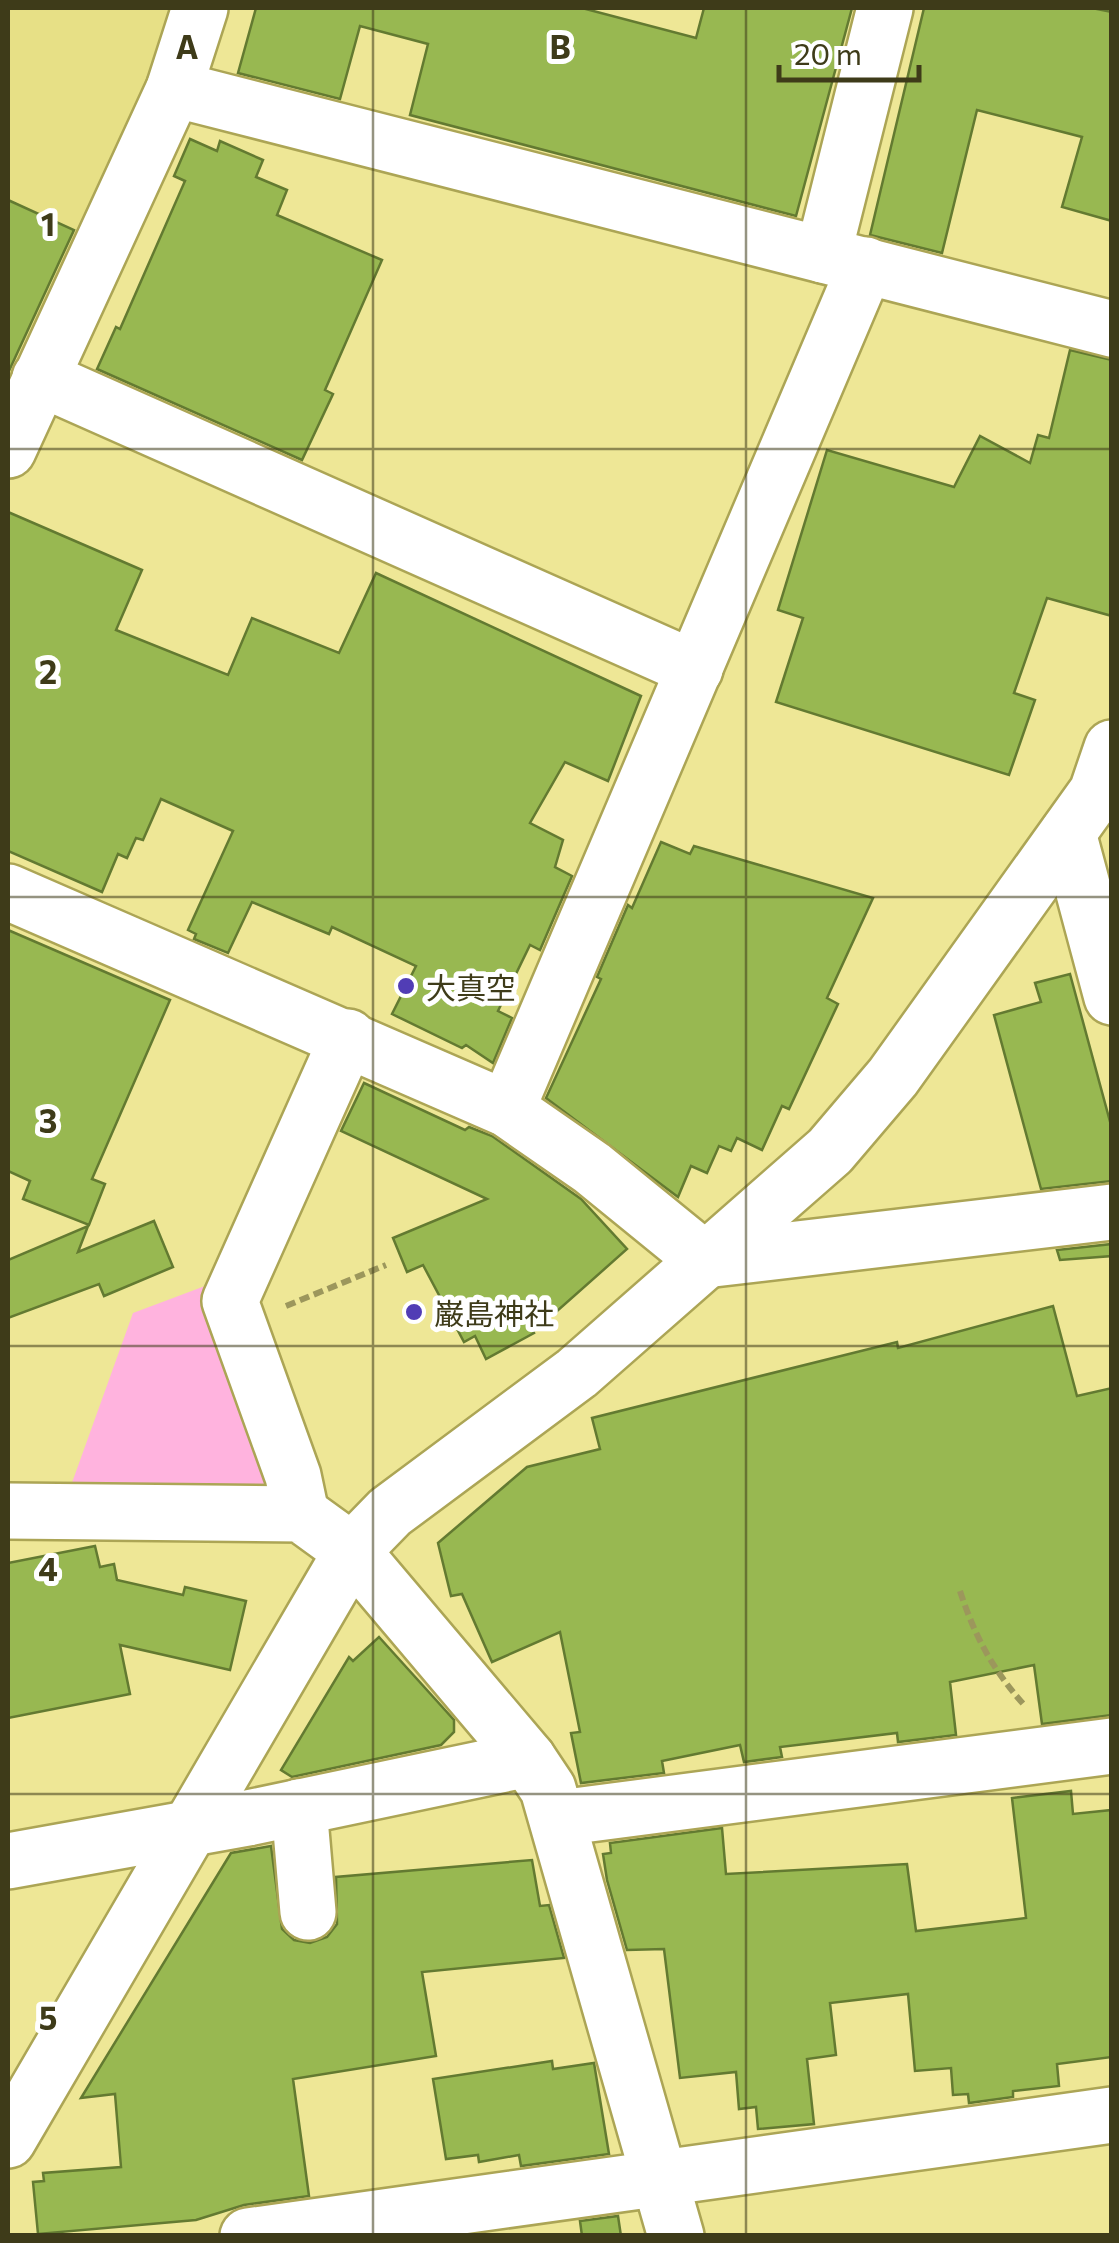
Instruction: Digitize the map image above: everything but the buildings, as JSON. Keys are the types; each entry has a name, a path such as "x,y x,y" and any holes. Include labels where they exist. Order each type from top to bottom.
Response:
{"street":[{"path":"8,450 174,89 200,8"},
{"path":"507,1109 695,669 844,260 885,8"},
{"path":"174,89 1112,329"},
{"path":"40,378 695,669"},
{"path":"8,2140 352,1551 390,1512 577,1372 864,1116 1097,792 1112,748"},
{"path":"1068,833 1112,997"},
{"path":"8,892 507,1109 592,1168 706,1260 1112,1212"},
{"path":"300,1514 293,1476 230,1301 348,1037"},
{"path":"8,1511 300,1514 352,1551 528,1759 548,1790 676,2236"},
{"path":"558,1818 1112,1746"},
{"path":"8,1862 528,1759"},
{"path":"298,1807 308,1912"},
{"path":"248,2236 657,2175 1112,2115"}],"path":[{"path":"239,1325 386,1265"},
{"path":"960,1591 982,1649 997,1674 1033,1715 1037,1755"}],"shaded area":[{"path":"8,8 182,8 8,395"},
{"path":"205,1286 276,1480 270,1498 69,1491 133,1313"}],"place":[{"name":"大真空","path":"406,986"},
{"name":"巌島神社","path":"414,1312"}]}
